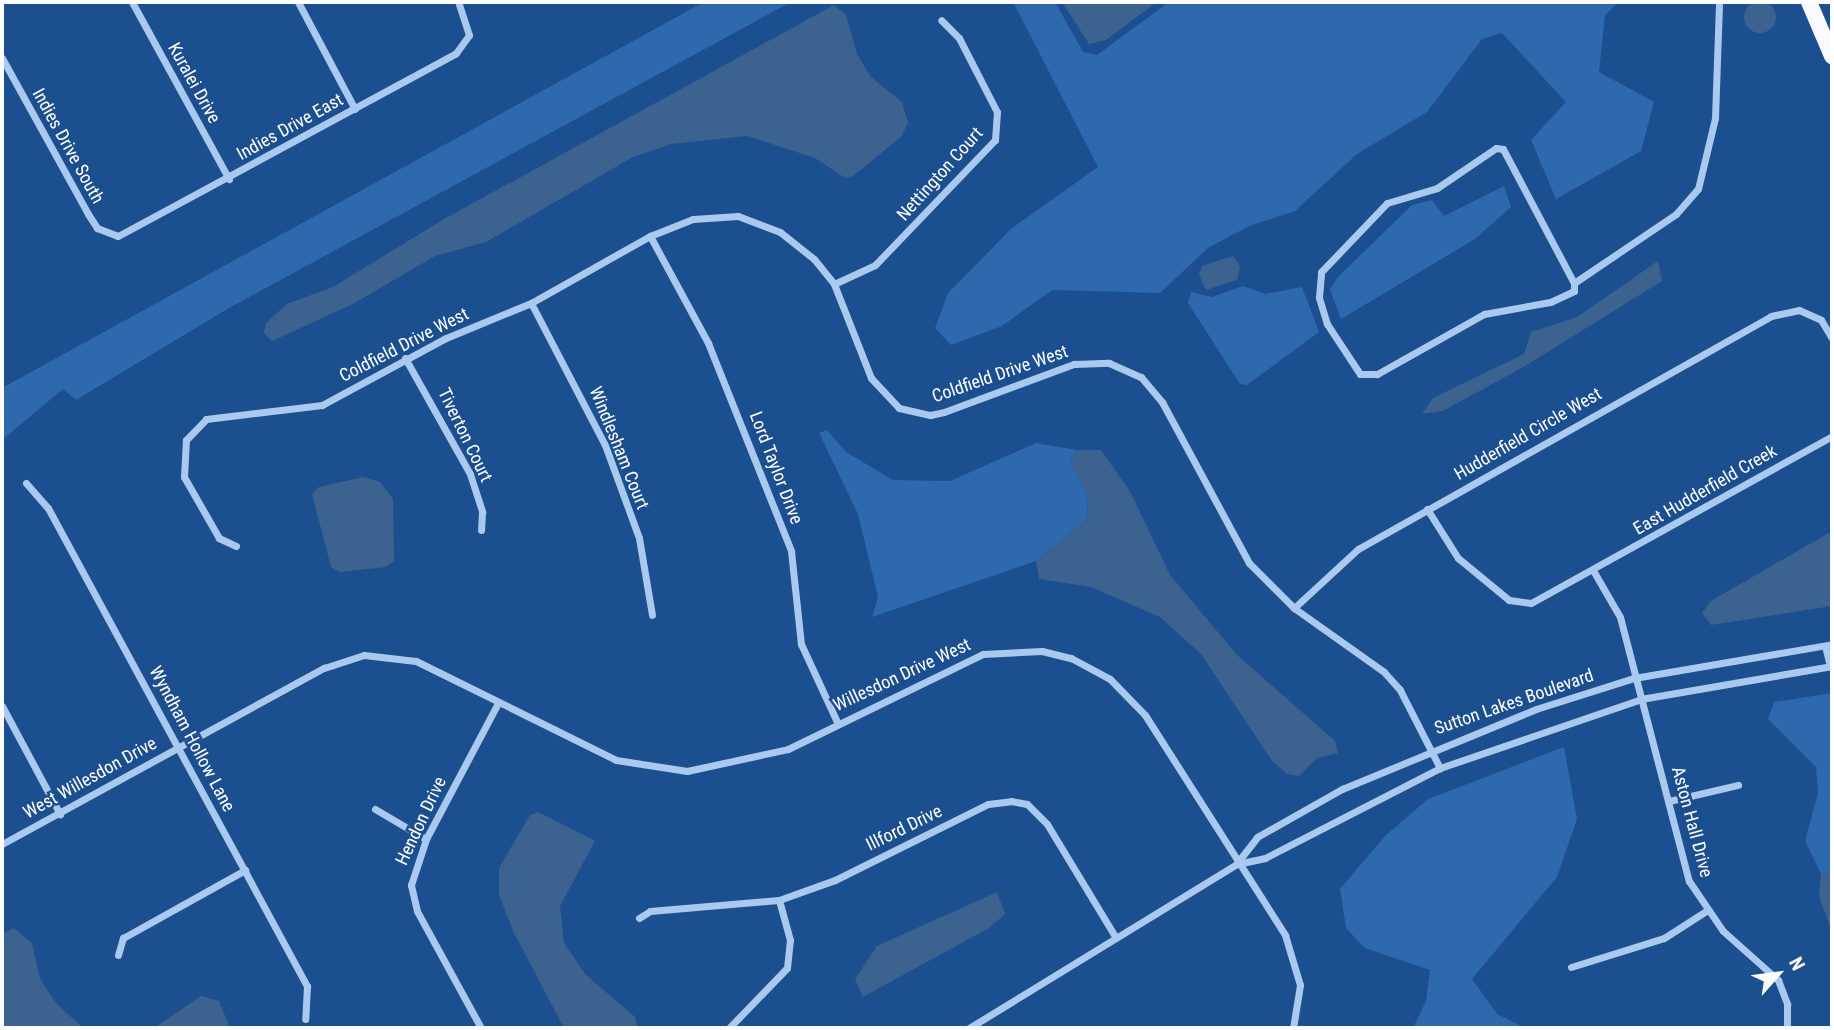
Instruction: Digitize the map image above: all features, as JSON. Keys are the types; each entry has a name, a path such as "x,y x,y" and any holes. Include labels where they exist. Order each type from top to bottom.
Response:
{"highway":[{"path":"1809,2 1832,56"}],"street":[{"name":"Kuralei Drive","path":"132,2 229,178"},
{"path":"298,2 355,108"},
{"name":"Indies Drive East","path":"118,236 456,53 469,35 458,2"},
{"path":"1574,283 1676,214 1698,189 1715,118 1719,2"},
{"name":"Nettington Court","path":"834,284 884,257 995,140 997,113 959,38 941,20"},
{"name":"Indies Drive South","path":"2,58 97,228 118,236"},
{"path":"1496,148 1503,149 1574,283 1574,291 1550,302 1459,324 1369,376 1360,374 1341,350 1327,324 1318,281 1387,204 1437,188 1496,148"},
{"name":"Coldfield Drive West","path":"236,546 219,538 184,477 184,448 195,427 205,419 322,405 405,358 531,303 649,236 693,219 738,216 798,244 834,284 879,391 914,413 944,412 1074,364 1109,363 1141,377 1162,402 1238,545 1262,579 1294,608 1384,672 1400,690 1440,768"},
{"name":"Lord Taylor Drive","path":"649,236 708,343 791,551 800,644 837,722"},
{"name":"Windlesham Court","path":"531,303 605,444 639,538 652,615"},
{"name":"Hudderfield Circle West","path":"1294,608 1341,561 1427,509 1747,328 1792,310 1821,320 1832,338"},
{"name":"Tiverton Court","path":"405,358 470,474 482,512 481,530"},
{"name":"East Hudderfield Creek","path":"1427,509 1458,558 1509,600 1521,603 1549,597 1832,436"},
{"name":"Wyndham Hollow Lane","path":"26,483 48,508 310,994 305,1018"},
{"name":"Aston Hall Drive","path":"1594,572 1617,607 1689,881 1706,911 1779,980 1787,1027"},
{"path":"1829,645 1831,666"},
{"name":"Sutton Lakes Boulevard","path":"1237,864 1257,837 1430,749 1634,678 1829,645"},
{"name":"Willesdon Drive West","path":"498,703 607,756 687,771 788,749 837,722 983,654 1042,650 1071,658 1110,678 1145,715 1237,864 1285,935 1300,985 1293,1028"},
{"name":"West Willesdon Drive","path":"2,844 324,668 364,654 416,661 498,703"},
{"name":"Sutton Lakes Boulevard","path":"968,1028 1237,864 1265,858 1440,768 1641,699 1831,666"},
{"name":"Hendon Drive","path":"481,1028 415,903 412,876 426,839 498,703"},
{"path":"2,706 60,814"},
{"path":"1669,801 1738,785"},
{"name":"Illford Drive","path":"639,918 650,911 779,900 835,880 988,804 1019,802 1046,824 1116,938"},
{"path":"375,809 426,839"},
{"path":"118,955 123,937 245,870"},
{"path":"729,1028 787,968 790,940 779,900"},
{"path":"1571,967 1664,938 1706,911"}],"shaded area":[{"path":"1760,1 1772,5 1776,17 1772,29 1760,33 1748,29 1744,17 1748,5"},
{"path":"704,2 791,2 229,308 76,400 63,389 2,440 2,388"},
{"path":"1013,2 1055,2 1083,52 1097,55 1169,2 1619,2 1605,15 1599,72 1654,102 1641,151 1556,199 1531,140 1566,102 1502,33 1482,39 1427,112 1357,154 1295,211 1249,226 1208,248 1160,293 1052,290 1002,326 951,345 935,328 948,293 1012,228 1098,167"},
{"path":"1062,2 1157,2 1106,40 1089,44"},
{"path":"834,5 846,15 857,54 871,77 902,102 908,123 901,137 853,176 845,178 815,158 747,136 671,144 633,157 486,242 435,256 353,304 272,341 264,333 266,323 287,304 333,287 444,219"},
{"path":"1504,186 1511,207 1475,239 1341,319 1330,290 1337,278 1412,205 1432,200 1444,216"},
{"path":"1233,256 1240,266 1237,280 1206,290 1199,274 1202,266"},
{"path":"1658,261 1662,281 1525,366 1443,411 1422,414 1433,398 1524,354 1531,332 1577,317"},
{"path":"1243,286 1265,294 1302,287 1319,332 1247,385 1240,384 1188,303 1191,292 1212,297"},
{"path":"827,430 846,452 893,480 950,481 1036,443 1077,450 1070,461 1088,496 1087,520 1036,561 872,617 878,597 858,514 819,433"},
{"path":"1077,450 1101,450 1131,493 1170,575 1237,655 1335,741 1338,753 1317,758 1299,776 1287,774 1272,761 1201,654 1160,617 1091,587 1039,579 1036,561 1087,520 1088,496 1070,461"},
{"path":"363,477 380,482 393,499 394,561 386,567 340,572 331,567 312,494 319,487"},
{"path":"1832,531 1832,606 1711,625 1702,613 1711,601"},
{"path":"1832,693 1832,873 1821,874 1805,841 1818,793 1816,767 1768,719 1774,702"},
{"path":"1564,747 1577,819 1557,877 1472,979 1497,1014 1525,1028 1413,1028 1426,1001 1430,970 1365,948 1346,928 1340,889 1385,836 1428,799"},
{"path":"538,812 595,841 560,906 564,943 585,974 635,1017 638,1028 564,1028 514,933 499,895 499,868 530,815"},
{"path":"1832,873 1832,932 1819,896 1821,874"},
{"path":"997,892 1005,914 989,928 863,997 855,979 877,946"},
{"path":"14,928 32,943 40,979 56,1003 83,1028 2,1028 2,934"},
{"path":"201,996 219,1001 230,1028 154,1028"}]}
